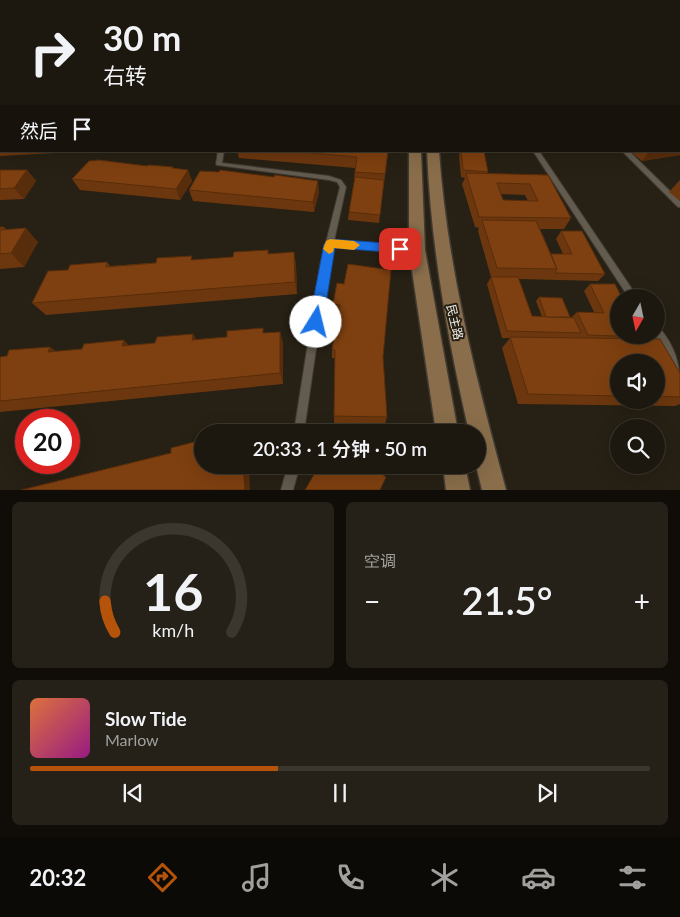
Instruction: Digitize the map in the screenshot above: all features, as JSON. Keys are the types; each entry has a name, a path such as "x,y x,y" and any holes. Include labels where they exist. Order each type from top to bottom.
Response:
{"main road":[{"name":"民主路","path":"415,152 417,250 446,424"},
{"name":"民主路","path":"433,152 440,251 450,302 495,487"}],"lane":[{"path":"222,152 219,164 329,178 339,181 343,190 324,266 300,424"},
{"path":"537,152 628,289"},
{"path":"626,152 680,205"},
{"path":"330,244 417,250"},
{"path":"665,342 680,383"},
{"path":"287,490 291,474"}],"building":[{"path":"300,152 388,152 385,174 355,172 357,157"},
{"path":"461,152 484,152 488,172 463,170"},
{"path":"99,160 188,170 176,189 72,179 89,161"},
{"path":"0,170 27,170 14,188 0,189"},
{"path":"220,170 318,181 313,202 189,190 200,171 219,172"},
{"path":"466,173 548,175 571,218 479,217","holes":["497,183 530,184 538,201 503,200"]},
{"path":"355,177 384,180 380,215 349,212"},
{"path":"482,220 536,221 557,269 497,268"},
{"path":"0,227 4,227 1,230 26,228 11,253 0,254"},
{"path":"561,231 582,231 605,274 555,273 557,269 551,254 572,254"},
{"path":"268,250 268,254 294,252 295,282 32,303 48,271 68,270 70,265 107,262 106,267 156,263 157,258 192,256 191,260 233,257 234,252"},
{"path":"348,264 391,270 383,357 387,417 334,416 335,350 332,349 340,305 333,304 337,283 344,284"},
{"path":"491,277 518,277 532,316 574,318 581,333 507,331"},
{"path":"590,284 615,284 618,289 610,289 610,336 588,335 577,312 604,313"},
{"path":"539,297 562,298 570,317 546,317"},
{"path":"263,328 263,333 280,332 280,373 0,401 0,357 7,356 9,350 50,347 48,352 82,349 84,344 124,340 122,346 155,343 157,337 193,334 192,340 227,337 227,331"},
{"path":"510,337 610,338 610,344 663,344 680,373 680,397 665,396 665,354 610,354 610,396 528,394"},
{"path":"194,442 194,474 244,474 245,490 21,490 171,453 171,448"},
{"path":"314,474 382,474 386,477 380,490 305,490"}],"slow traffic":[{"path":"329,249 330,244 354,245"}],"route":[{"path":"316,322 324,266 330,244 400,249"}]}
